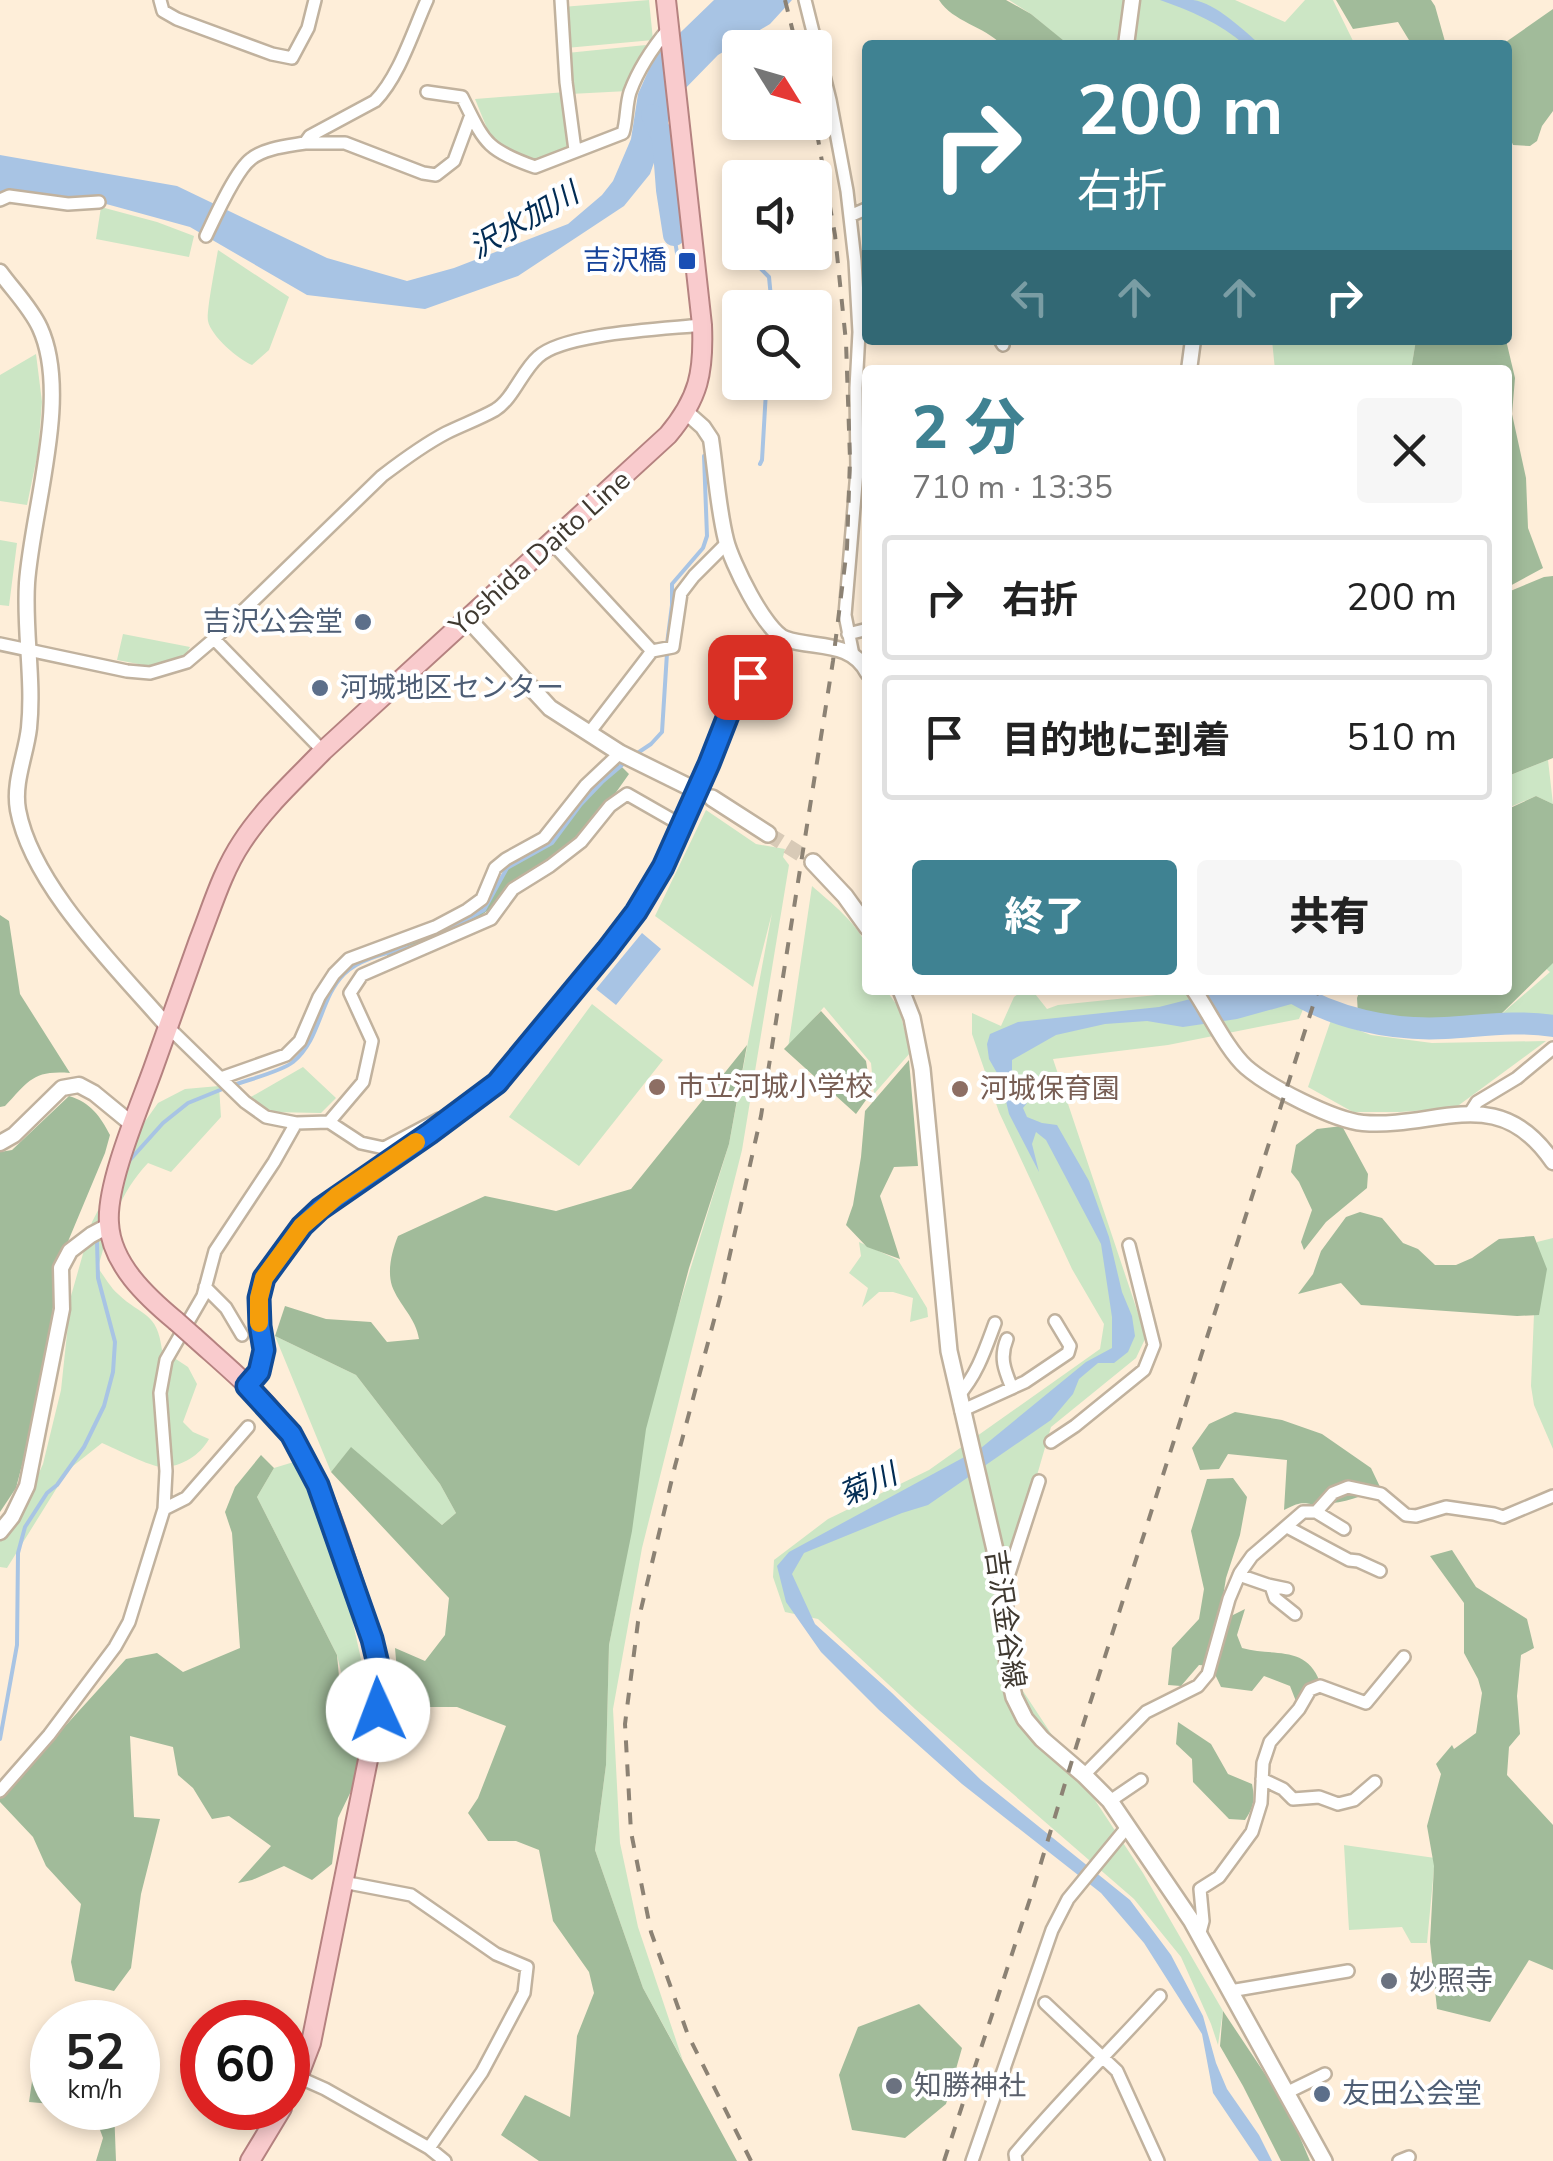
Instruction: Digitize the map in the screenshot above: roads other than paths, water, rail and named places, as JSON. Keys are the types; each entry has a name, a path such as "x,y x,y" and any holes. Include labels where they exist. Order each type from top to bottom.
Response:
{"main road":[{"path":"666,0 669,31"},
{"name":"Yoshida Daito Line","path":"108,1226 112,1196 133,1125 221,881 242,842 276,799 324,751 668,435 686,412 701,375 702,324 669,31"},
{"path":"468,618 550,708 620,753 689,787"},
{"path":"712,798 768,834"},
{"path":"813,862 862,920"},
{"name":"吉沢金谷線","path":"902,995 912,1018 922,1069 948,1352 1004,1589 1008,1670 1014,1697 1024,1719 1110,1801 1128,1826 1199,1936 1324,2161"},
{"path":"108,1226 118,1254 148,1297 247,1386 291,1434 318,1485 372,1639 378,1664 378,1710 310,2046"},
{"path":"250,2161 269,2130"}],"street":[{"path":"160,0 162,10 177,19 292,58 308,28 316,0"},
{"path":"305,143 310,136 376,101 382,94 426,0"},
{"path":"561,0 575,150"},
{"path":"805,0 830,100 850,216 862,332"},
{"path":"1127,40 1132,0"},
{"path":"427,92 462,96 482,136 494,150 535,167 623,134 629,94 655,45 669,31"},
{"path":"207,235 248,160 261,153 305,143 345,143 436,175 454,161 471,115"},
{"path":"0,200 9,196 68,204 99,202"},
{"path":"850,216 862,211"},
{"path":"0,272 40,328 50,362 50,414 27,585 29,727 16,792 23,826 40,866 63,904 168,1027 266,1117 296,1123 329,1122 361,1143 384,1148 441,1118 454,1116"},
{"path":"0,644 127,671 150,673 187,662 382,476 410,454 499,408 539,356 552,347 702,324"},
{"path":"852,654 845,616 862,390"},
{"path":"686,412 711,440 726,543 757,609 782,638 842,649 862,663"},
{"path":"552,543 661,649"},
{"path":"589,733 661,649 681,594 726,543"},
{"path":"848,634 862,630"},
{"path":"247,1386 259,1372 264,1350 259,1298 264,1278 302,1226 337,1196 497,1083 607,950 663,867 736,695 782,638"},
{"path":"214,639 324,751"},
{"path":"222,1080 286,1054 300,1041 334,974 350,959 435,928 482,899 495,868 544,838 586,785 620,753"},
{"path":"329,1122 364,1082 372,1041 350,993 362,976 492,918 513,889 581,842 610,806 627,794 683,826"},
{"path":"1198,995 1237,1058 1250,1070 1335,1117 1373,1124 1470,1113 1500,1118 1543,1147 1553,1162"},
{"path":"1470,1113 1477,1102 1517,1078 1553,1048"},
{"path":"0,1143 14,1136 62,1088 78,1085 133,1125"},
{"path":"0,1791 49,1735 115,1648 129,1622 164,1509 166,1458 160,1394 166,1360 204,1296 215,1251 296,1123"},
{"path":"0,1532 27,1486 62,1309 61,1268 70,1251 108,1226"},
{"path":"1051,1442 1144,1370 1154,1345 1129,1245"},
{"path":"205,1287 226,1308 242,1335"},
{"path":"961,1409 1025,1382 1068,1353 1070,1346 1055,1322"},
{"path":"961,1409 994,1323"},
{"path":"1006,1339 1003,1365 1012,1388"},
{"path":"164,1509 186,1498 248,1427"},
{"path":"1004,1589 1038,1481"},
{"path":"1316,1512 1333,1493 1348,1487 1381,1494 1406,1515 1416,1516 1446,1506 1503,1517 1553,1496"},
{"path":"1084,1775 1146,1712 1198,1686 1208,1674 1229,1599 1252,1556 1303,1512 1316,1512 1344,1529"},
{"path":"1287,1528 1348,1560 1380,1571"},
{"path":"1239,1575 1287,1588"},
{"path":"1271,1586 1275,1598 1295,1614"},
{"path":"1199,1936 1203,1921 1200,1889 1219,1877 1252,1832 1261,1803 1270,1742 1310,1690 1320,1686 1366,1702 1404,1656"},
{"path":"1262,1779 1282,1788 1293,1799 1319,1796 1338,1804 1354,1800 1375,1782"},
{"path":"1110,1801 1141,1780"},
{"path":"972,2161 1052,1930 1068,1899 1128,1826"},
{"path":"343,1882 411,1895 496,1954 527,1967 524,1994 482,2072 429,2148"},
{"path":"1230,1991 1348,1972"},
{"path":"1016,2161 1015,2154 1025,2142 1160,1996"},
{"path":"1045,2003 1117,2071 1158,2161"},
{"path":"1286,2093 1325,2074"},
{"path":"310,2082 429,2148 445,2161"}],"water":[{"path":"714,0 792,0 760,30 722,30 722,53 677,97 650,174 624,206 518,276 425,309 307,295 190,227 99,202 18,198 0,202 0,155 177,186 327,258 407,281 454,268 568,224 602,195 613,181 631,139 638,94 654,58"},
{"path":"1160,0 1202,2 1255,40 1239,40 1205,18"},
{"path":"642,933 661,949 616,1005 596,989"},
{"path":"1206,995 1298,995 1295,1003 1237,1019 1183,1027 1147,1021 1105,1024 1056,1035 1012,1060 1012,1070 1027,1103 1023,1108 1027,1117 1057,1125 1089,1181 1132,1316 1135,1336 1128,1352 1114,1363 1098,1363 1079,1379 1073,1394 1051,1420 928,1505 804,1553 792,1574 815,1624 981,1780 1130,1900 1171,1955 1203,2016 1227,2089 1272,2161 1259,2161 1213,2093 1202,2034 1144,1943 1101,1893 962,1784 821,1652 786,1602 777,1566 789,1552 981,1448 1086,1362 1112,1348 1112,1317 1101,1244 1046,1140 1036,1132 1032,1144 1039,1172 1009,1114 987,1044 990,1034 1018,1022 1159,1007"}],"waterway":[{"path":"652,115 663,138 674,235"},
{"path":"674,235 678,259 682,256"},
{"path":"762,270 769,277 770,290"},
{"path":"760,464 765,400"},
{"path":"667,644 672,584 703,548 707,536 704,456"},
{"path":"636,754 662,732 667,653"},
{"path":"435,937 484,910 507,868 552,843 581,804 622,765"},
{"path":"234,1085 293,1062 309,1042 336,984 351,968 418,945"},
{"path":"1298,995 1344,1015 1384,1025 1553,1026"},
{"path":"128,1162 163,1123 188,1103 225,1088"},
{"path":"0,1739 17,1645 18,1553 25,1527 84,1447 104,1406 113,1372 115,1342 98,1278 97,1242"}],"tunnel":[{"path":"768,834 813,862"}],"railway":[{"path":"785,0 792,30"},
{"path":"751,2161 688,2035 651,1932 631,1832 625,1724 638,1622 721,1294 761,1116 833,661 847,548 850,459 846,342 835,235 818,140"},
{"path":"944,2161 1316,995"}],"place":[{"name":"吉沢橋","path":"687,261"},
{"name":"吉沢公会堂","path":"363,622"},
{"name":"河城地区センター","path":"320,688"},
{"name":"市立河城小学校","path":"657,1087"},
{"name":"河城保育園","path":"960,1089"},
{"name":"妙照寺","path":"1389,1981"},
{"name":"知勝神社","path":"894,2086"},
{"name":"友田公会堂","path":"1322,2094"}],"water label":[{"name":"沢水加川","path":"524,221"},
{"name":"菊川","path":"868,1485"}]}
